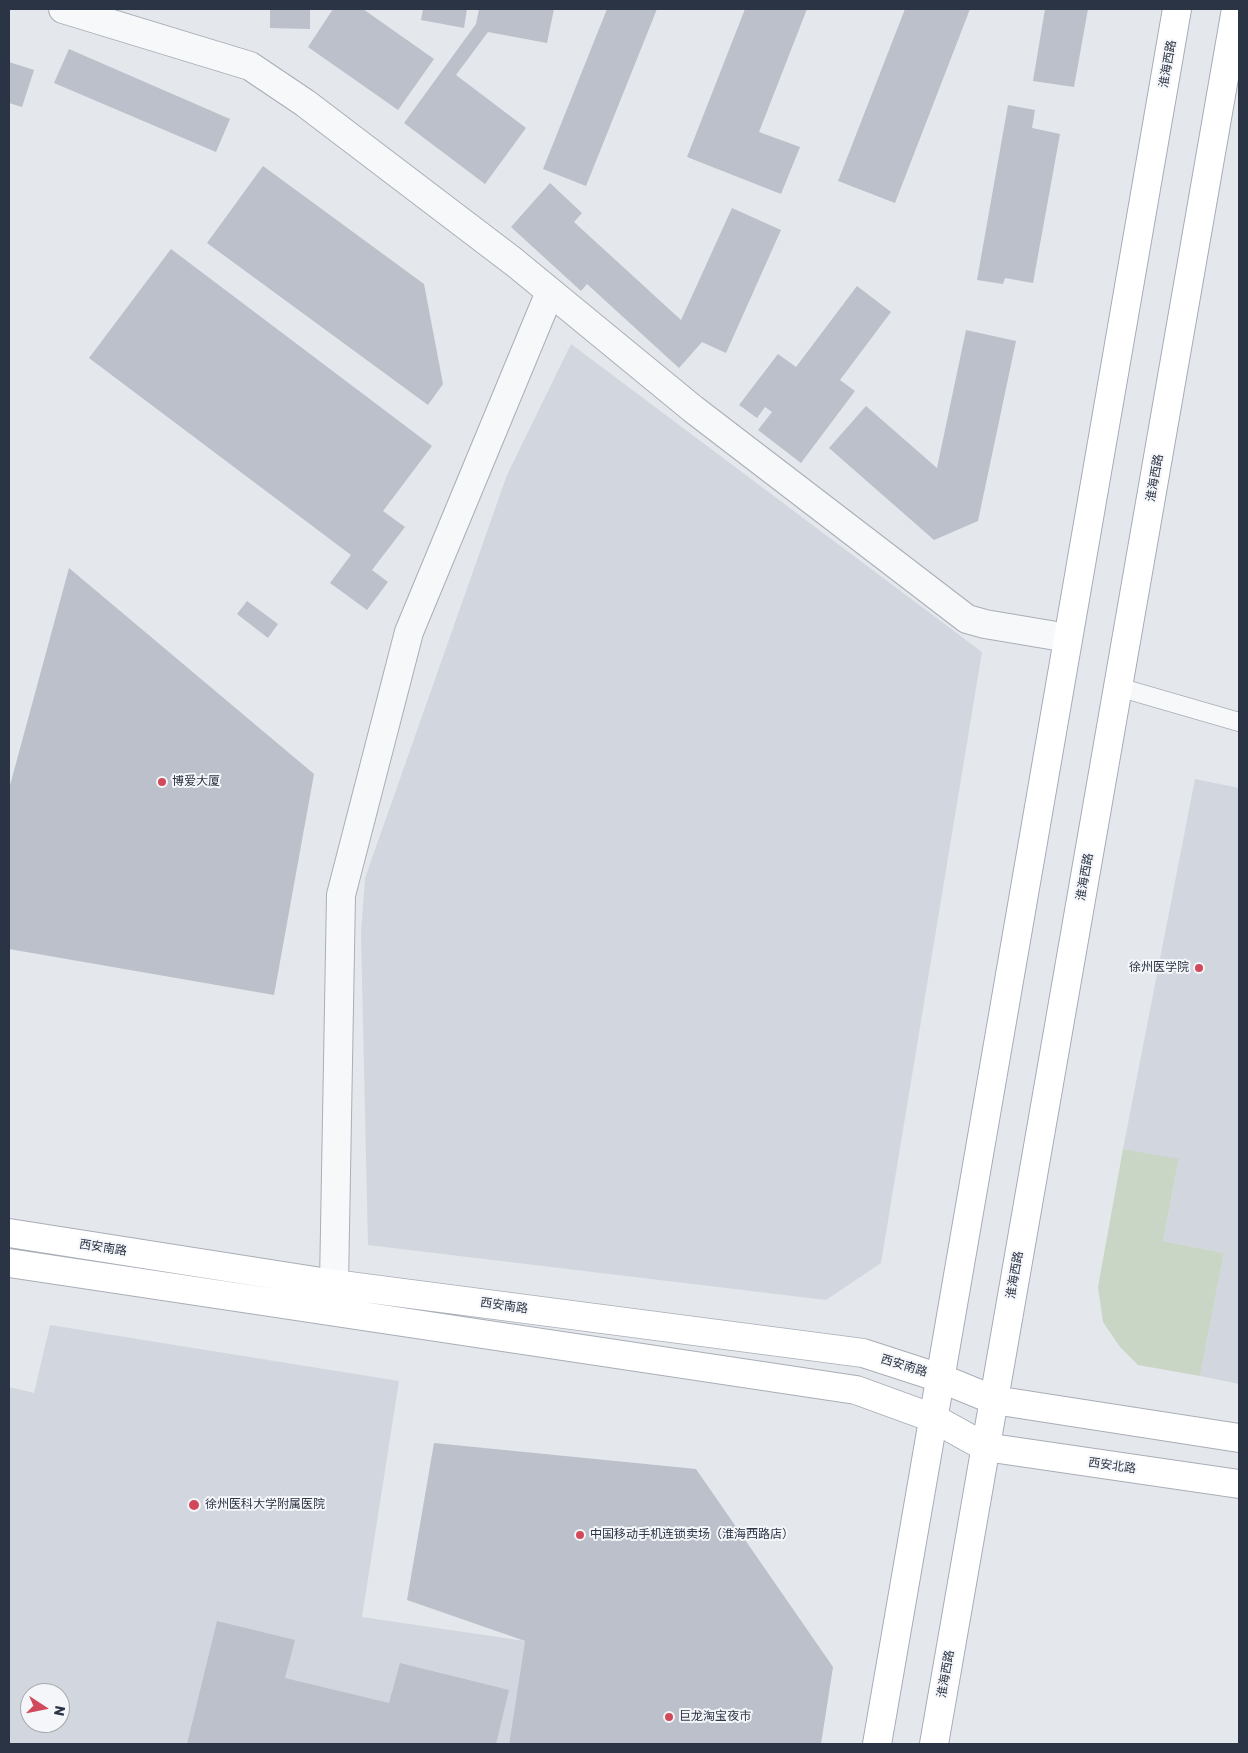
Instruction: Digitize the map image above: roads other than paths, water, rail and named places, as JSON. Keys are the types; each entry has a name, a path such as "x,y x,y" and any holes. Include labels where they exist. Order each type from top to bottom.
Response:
{"main road":[{"name":"淮海西路","path":"877,1744 1177,9"},
{"name":"淮海西路","path":"934,1744 1236,9"},
{"name":"西安南路","path":"9,1233 334,1284 863,1353 940,1378 994,1400"},
{"path":"9,1263 856,1390 933,1418 985,1447"},
{"path":"994,1400 1239,1438"},
{"name":"西安北路","path":"985,1447 1239,1484"}],"street":[{"path":"63,9 250,66 305,102 514,262 693,409 967,619 985,624 1068,638"},
{"path":"334,1284 341,895 409,632 550,292"}],"lane":[{"path":"1118,687 1239,722"}],"place":[{"name":"博爱大厦","path":"162,782"},
{"name":"徐州医学院","path":"1199,968"},
{"name":"徐州医科大学附属医院","path":"194,1505"},
{"name":"中国移动手机连锁卖场（淮海西路店）","path":"580,1535"},
{"name":"巨龙淘宝夜市","path":"669,1717"}]}
